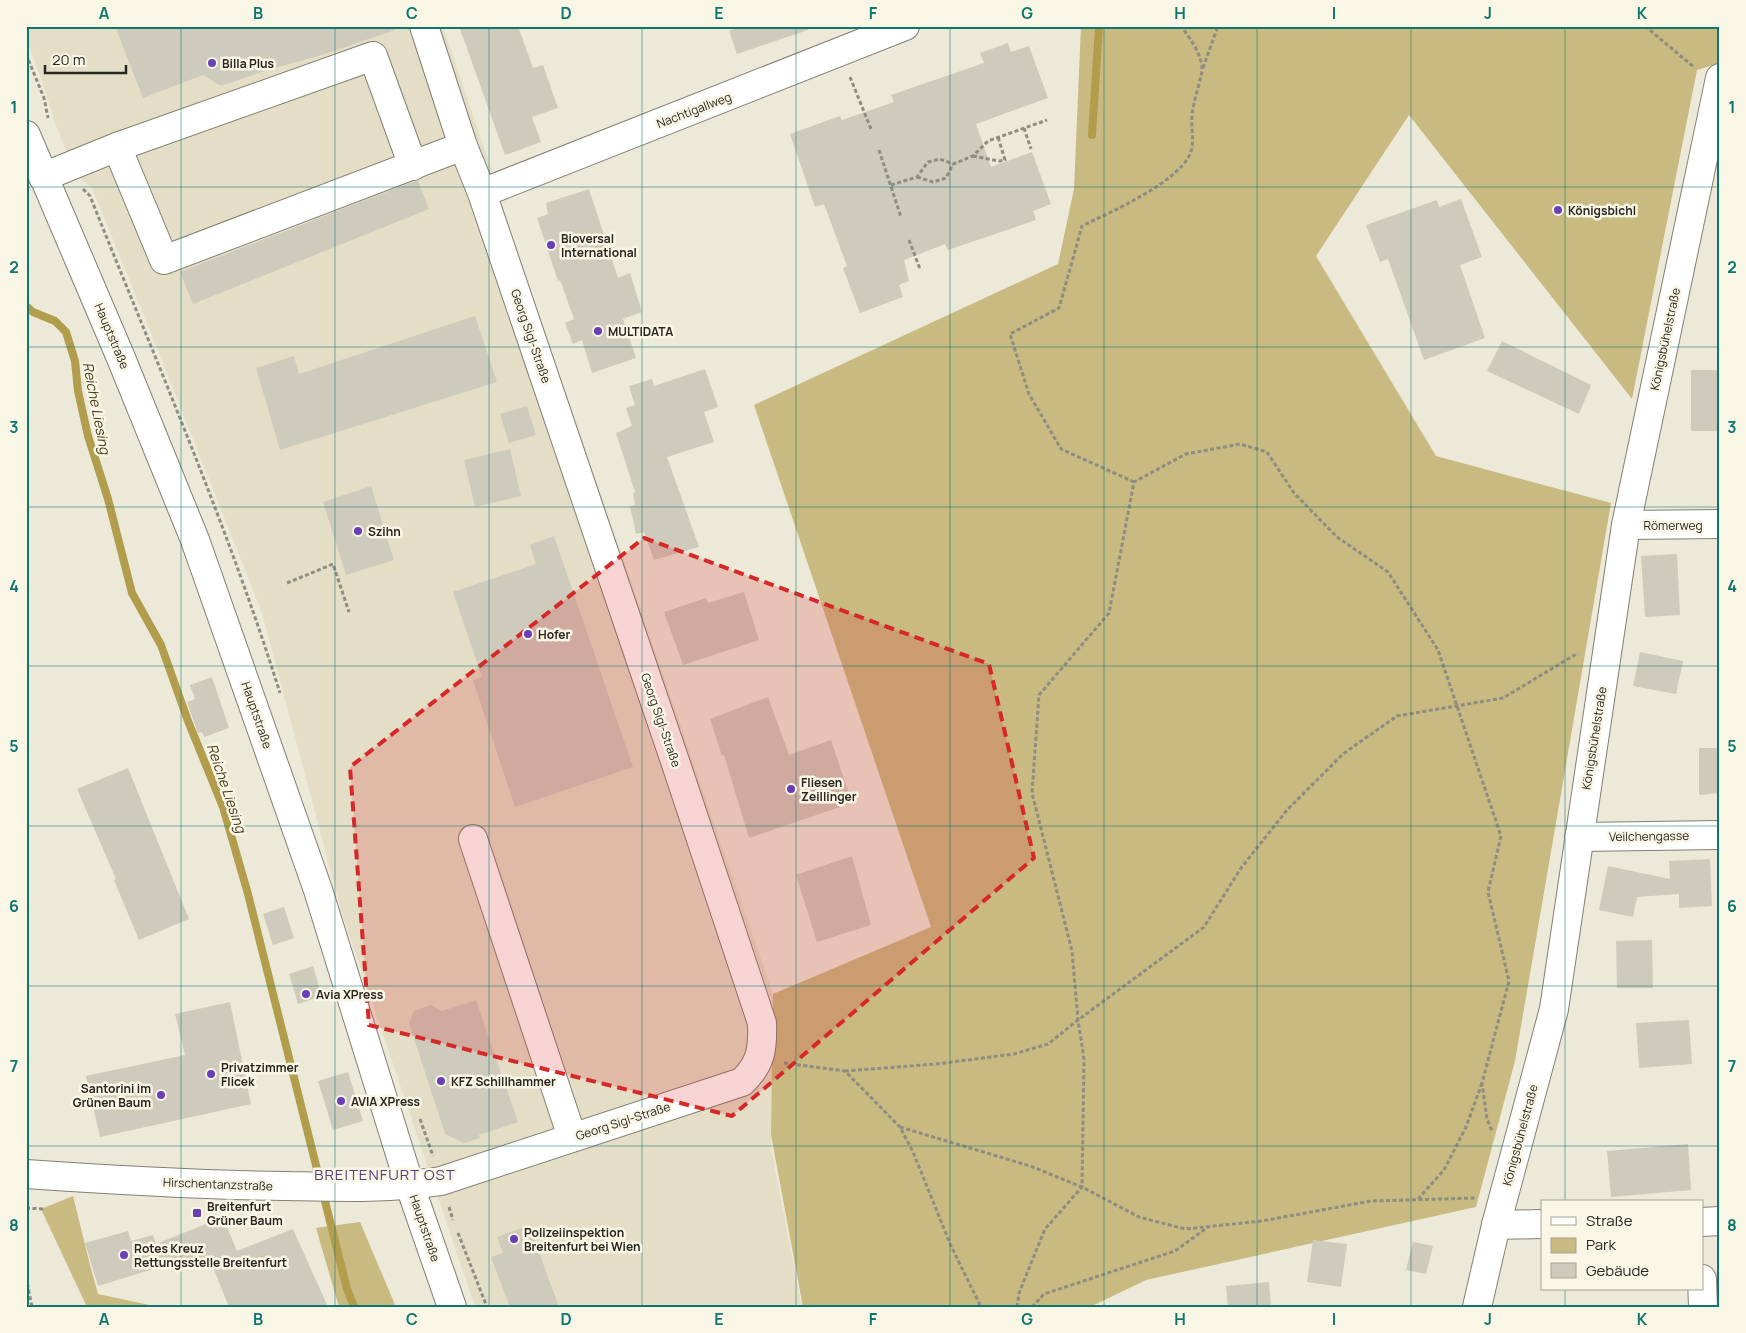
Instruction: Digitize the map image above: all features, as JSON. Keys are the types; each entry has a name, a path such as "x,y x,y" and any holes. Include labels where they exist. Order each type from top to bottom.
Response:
{"street":[{"name":"Georg Sigl-Straße","path":"410,1186 441,1181 742,1082 751,1073 759,1060 763,1043 762,1024 678,770 482,193 463,146 424,26"},
{"name":"Nachtigallweg","path":"482,193 905,26"},
{"path":"43,177 117,147 373,56 413,166"},
{"name":"Königsbühelstraße","path":"1478,1307 1496,1226 1554,1009 1626,525 1711,166 1719,80"},
{"name":"Hauptstraße","path":"26,135 121,358 195,540 318,890 410,1186 452,1307"},
{"path":"117,147 164,260 463,146"},
{"name":"Römerweg","path":"1626,525 1720,524"},
{"name":"Veilchengasse","path":"1579,837 1720,835"},
{"path":"473,839 572,1137"},
{"name":"Hirschentanzstraße","path":"26,1174 196,1185 410,1186"},
{"path":"1704,1222 1720,1221"},
{"path":"1496,1226 1541,1224"},
{"path":"1702,1290 1703,1307"}],"path":[{"path":"1181,26 1198,55 1202,70"},
{"path":"1134,482 1061,449 1029,394 1010,334 1059,308 1082,226 1138,198 1181,168 1190,154 1193,141 1191,114 1202,70 1218,26"},
{"path":"1645,26 1697,70 1719,80"},
{"path":"840,53 871,128"},
{"path":"891,185 917,177 934,182 946,178 953,164 973,156 988,141 1047,120"},
{"path":"1024,128 1031,149"},
{"path":"973,156 998,161 1005,160 998,137"},
{"path":"879,150 902,217"},
{"path":"917,177 928,162 940,159 953,164"},
{"path":"909,240 920,269"},
{"path":"1134,482 1186,454 1240,444 1267,452 1294,493 1337,537 1388,572 1438,650 1502,836 1488,892 1509,981 1482,1083 1466,1127 1444,1170 1418,1199"},
{"path":"1017,1307 1019,1293 1045,1229 1082,1187 1084,1060 1078,1020 1072,951 1032,793 1039,695 1109,613 1134,482"},
{"path":"287,583 333,564 349,612"},
{"path":"759,1060 846,1071 936,1064 1014,1054 1048,1044 1204,927 1241,868 1287,810 1342,754 1397,716 1503,698 1610,634"},
{"path":"846,1071 900,1128 913,1152 951,1246 980,1307"},
{"path":"900,1128 1030,1166 1082,1187 1139,1217 1185,1229 1262,1221 1371,1200 1418,1199 1507,1185 1488,1120 1482,1083"},
{"path":"441,1181 456,1228 487,1307"},
{"path":"26,1208 43,1209"},
{"path":"1032,1307 1044,1294 1175,1251 1208,1227"},
{"path":"26,1277 32,1307"}],"highlighted area":[{"path":"644,538 989,664 1034,858 732,1116 369,1025 350,767"}],"shaded area":[{"path":"26,26 443,26 510,230 773,994 771,1148 802,1307 475,1307 341,910 262,613 92,188 77,176 55,123 26,39"}],"green space":[{"path":"1081,26 1720,26 1720,63 1697,70 1632,399 1409,115 1316,256 1436,456 1611,503 1515,1061 1476,1207 1146,1280 1090,1307 803,1307 771,1135 773,994 931,927 754,405 1058,264 1074,189"},
{"path":"73,1196 98,1294 159,1307 87,1307 41,1209"},
{"path":"360,1222 396,1307 339,1307 316,1228"}],"building":[{"name":"Billa Plus","path":"115,26 395,26 395,30 221,86 203,75 143,98"},
{"path":"459,26 518,26 533,68 543,65 558,108 532,117 541,142 505,155"},
{"path":"743,26 808,26 808,30 737,54 729,31"},
{"path":"1008,43 1011,52 1029,46 1048,98 976,124 991,167 1032,152 1051,204 1033,211 1036,220 948,250 945,244 904,260 909,281 899,285 903,297 860,313 843,268 847,266 824,204 815,207 790,134 840,116 842,120 894,102 891,95 984,63 980,53"},
{"path":"418,181 429,209 193,304 180,272"},
{"path":"589,189 618,278 630,273 642,312 623,319 636,358 592,373 582,340 573,344 565,323 574,319 560,280 558,281 537,218 548,214 546,203"},
{"path":"1461,199 1482,257 1460,265 1485,338 1424,360 1388,259 1380,262 1366,225 1437,200 1439,207"},
{"path":"475,316 497,382 280,450 256,368 294,356 299,374"},
{"path":"1502,341 1591,385 1579,414 1487,371"},
{"path":"705,369 718,407 704,412 714,442 667,457 699,547 654,560 644,532 636,534 630,506 635,505 633,493 635,492 616,433 632,426 626,408 635,405 629,386 652,379 654,386"},
{"path":"1691,370 1720,370 1720,431 1691,431"},
{"path":"527,406 536,435 509,443 500,414"},
{"path":"510,449 521,496 475,507 464,460"},
{"name":"Szihn","path":"371,486 394,560 346,575 323,502"},
{"name":"Hofer","path":"554,536 633,767 515,807 473,680 482,677 453,592 536,564 530,545"},
{"path":"1677,554 1680,615 1645,617 1641,556"},
{"path":"744,592 759,640 683,665 664,612 706,598 708,603"},
{"path":"1640,652 1683,661 1676,694 1633,686"},
{"path":"212,677 229,728 204,737 202,732 198,733 187,702 195,699 190,685"},
{"name":"Fliesen Zeillinger","path":"768,697 789,755 831,740 852,803 749,838 724,755 722,756 710,719"},
{"path":"1699,748 1720,748 1720,793 1699,795"},
{"path":"128,768 189,919 139,940 114,880 116,879 77,789"},
{"path":"852,856 871,925 817,942 796,875"},
{"path":"1710,859 1712,906 1679,908 1679,894 1637,897 1633,917 1599,910 1608,866 1670,879 1669,861"},
{"path":"284,907 294,938 273,945 263,914"},
{"path":"1652,940 1653,988 1617,988 1616,941"},
{"path":"313,966 322,996 298,1004 289,974"},
{"path":"476,1000 518,1122 479,1135 480,1138 464,1143 445,1134 409,1023 414,1011 431,1005 442,1011"},
{"path":"230,1002 251,1104 100,1137 86,1076 185,1055 175,1014"},
{"path":"1689,1020 1692,1064 1639,1068 1636,1023"},
{"name":"AVIA XPress","path":"348,1072 363,1121 333,1130 318,1081"},
{"path":"1688,1144 1691,1190 1611,1197 1607,1151"},
{"path":"223,1217 237,1251 293,1229 328,1307 229,1307 210,1260 200,1264 196,1256 98,1286 85,1243 128,1231 131,1241 153,1235 156,1244"},
{"path":"529,1225 559,1307 510,1307 491,1257 503,1253 497,1237"},
{"path":"1313,1240 1347,1244 1341,1287 1307,1282"},
{"path":"1413,1242 1433,1246 1426,1274 1406,1270"},
{"path":"1269,1282 1271,1307 1228,1307 1226,1286"}],"waterway":[{"path":"1092,135 1099,26"},
{"name":"Reiche Liesing","path":"26,306 33,312 55,321 66,332 75,361 78,391 88,436 108,499 132,593 161,645 188,721 223,807 248,894 347,1289 354,1307"}],"place":[{"name":"Billa Plus","path":"212,63"},
{"name":"Königsbichl","path":"1558,210"},
{"name":"Bioversal International","path":"551,245"},
{"name":"MULTIDATA","path":"598,331"},
{"name":"Szihn","path":"358,531"},
{"name":"Hofer","path":"528,634"},
{"name":"Fliesen Zeillinger","path":"791,789"},
{"name":"Avia XPress","path":"306,994"},
{"name":"Privatzimmer Flicek","path":"211,1074"},
{"name":"KFZ Schillhammer","path":"441,1081"},
{"name":"Santorini im Grünen Baum","path":"161,1095"},
{"name":"AVIA XPress","path":"341,1101"},
{"name":"Breitenfurt Grüner Baum","path":"197,1213"},
{"name":"Polizeiinspektion Breitenfurt bei Wien","path":"514,1239"},
{"name":"Rotes Kreuz Rettungsstelle Breitenfurt","path":"124,1255"}],"district":[{"name":"BREITENFURT OST","path":"385,1174"}]}
